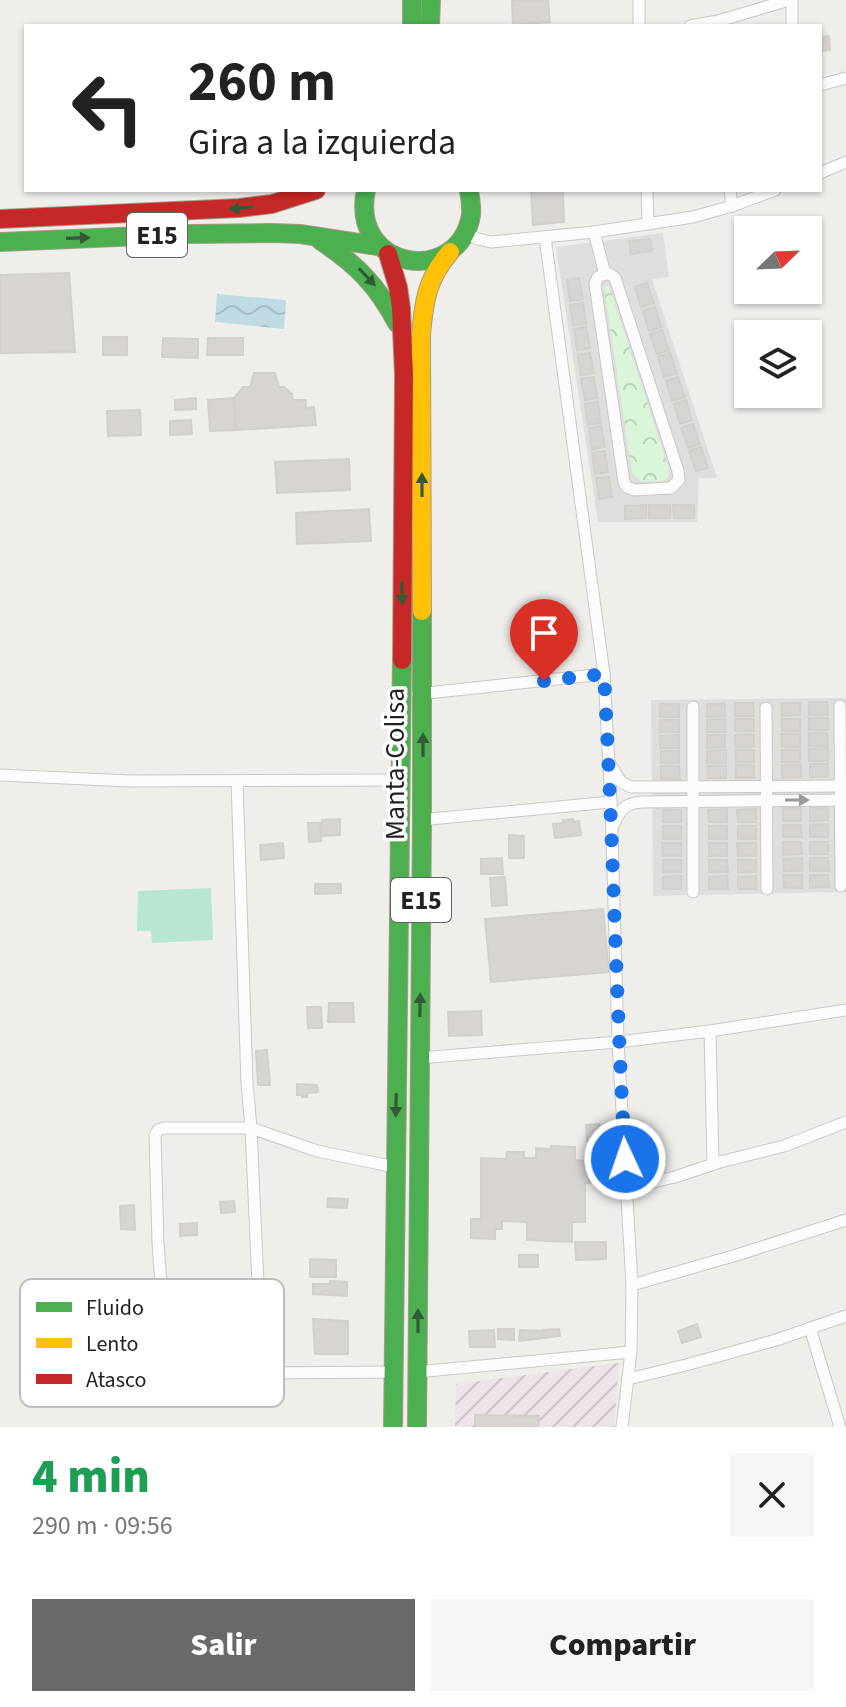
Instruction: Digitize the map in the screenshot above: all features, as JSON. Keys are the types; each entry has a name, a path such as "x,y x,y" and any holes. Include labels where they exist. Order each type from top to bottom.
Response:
{"main road":[{"path":"412,0 412,24"},
{"path":"430,24 431,0"},
{"name":"E15","path":"0,219 239,208 272,204 310,192"},
{"name":"E15","path":"365,192 364,217 369,233 383,250"},
{"path":"466,233 472,207 469,192"},
{"path":"44,217 47,240"},
{"name":"E15","path":"0,242 273,233 313,236 383,250 403,260 419,262 435,260 450,252 466,233"},
{"path":"313,236 365,273 385,299 402,335"},
{"name":"Manta-Colisa","path":"383,250 398,287 404,390 393,1427"},
{"name":"Manta-Colisa","path":"417,1427 423,694 421,335 424,299 430,279 450,252"},
{"path":"395,1221 418,1222"}],"street":[{"path":"639,0 639,24"},
{"path":"718,24 790,0 792,24"},
{"path":"822,84 846,78"},
{"path":"822,172 846,162"},
{"path":"647,192 648,224"},
{"path":"730,192 732,206"},
{"path":"466,233 491,242 594,232 693,217 770,192"},
{"path":"594,232 605,274"},
{"path":"545,237 604,674 618,1042 632,1285 631,1352 622,1427"},
{"path":"605,274 615,278 678,471 679,480 671,488 634,490 624,482 595,284 598,277 605,274"},
{"path":"402,696 604,674"},
{"path":"840,706 844,800 841,886"},
{"path":"693,707 693,892"},
{"path":"766,708 767,889"},
{"path":"609,761 618,779 626,786 843,786"},
{"path":"0,775 129,781 400,780"},
{"path":"237,781 247,1083 258,1279"},
{"path":"645,787 645,802"},
{"path":"612,829 621,810 633,803 844,800"},
{"path":"401,821 611,802"},
{"path":"419,1058 618,1042 846,1010"},
{"path":"710,1031 713,1164"},
{"path":"626,1188 784,1146 846,1122"},
{"path":"161,1279 155,1135 158,1130 251,1128 317,1151 395,1167"},
{"path":"632,1285 846,1220"},
{"path":"628,1379 686,1365 846,1316"},
{"path":"810,1328 840,1427"},
{"path":"284,1373 418,1372 631,1352"}],"shaded area":[{"path":"663,233 669,277 652,279 717,478 699,478 697,522 598,522 556,247"},
{"path":"846,698 846,892 653,896 651,700"},
{"path":"619,1363 614,1427 455,1427 456,1384"}],"green space":[{"path":"606,285 609,286 669,470 668,478 662,481 640,481 632,473"},
{"path":"211,888 213,940 152,943 151,931 137,931 138,891"}],"water":[{"path":"217,294 286,300 284,329 215,322"}],"building":[{"path":"512,0 548,0 550,22 513,24"},
{"path":"829,36 830,50 822,51 822,37"},
{"path":"531,192 563,192 564,222 533,225"},
{"path":"650,239 652,251 631,254 629,241"},
{"path":"69,273 75,352 0,353 0,275"},
{"path":"579,278 583,299 570,301 567,280"},
{"path":"647,283 654,303 641,307 635,287"},
{"path":"583,303 586,324 573,325 570,305"},
{"path":"655,307 661,327 649,331 643,311"},
{"path":"586,327 590,348 577,350 574,329"},
{"path":"662,330 669,350 657,354 650,334"},
{"path":"103,337 127,337 127,355 103,355"},
{"path":"163,338 198,339 198,358 162,357"},
{"path":"208,338 243,338 243,355 207,355"},
{"path":"590,353 594,373 581,375 578,355"},
{"path":"670,353 677,373 664,377 658,357"},
{"path":"254,373 275,373 279,387 292,394 293,400 306,400 306,408 314,407 316,425 236,430 234,398 243,387 250,387"},
{"path":"594,377 597,398 585,400 581,379"},
{"path":"678,377 685,397 672,401 666,381"},
{"path":"196,398 196,409 175,410 175,400"},
{"path":"234,398 236,430 210,431 208,400"},
{"path":"686,400 692,420 680,424 674,404"},
{"path":"598,402 601,423 588,425 585,404"},
{"path":"140,410 141,435 108,436 107,411"},
{"path":"191,420 192,434 170,435 170,421"},
{"path":"693,424 700,444 688,448 681,428"},
{"path":"601,426 605,447 592,449 589,428"},
{"path":"701,447 708,468 696,471 689,451"},
{"path":"605,451 608,472 595,474 592,453"},
{"path":"349,459 350,490 277,493 275,462"},
{"path":"609,477 612,497 599,499 596,478"},
{"path":"646,505 646,518 625,519 625,506"},
{"path":"649,505 670,505 670,518 649,518"},
{"path":"673,505 694,505 694,518 674,518"},
{"path":"369,509 371,541 297,544 296,513"},
{"path":"809,702 827,702 828,715 809,715"},
{"path":"735,703 753,703 754,716 735,716"},
{"path":"781,703 800,703 800,715 782,716"},
{"path":"660,704 679,704 679,717 660,717"},
{"path":"707,704 725,704 725,716 707,717"},
{"path":"809,718 828,718 828,730 809,730"},
{"path":"725,719 726,732 707,732 707,720"},
{"path":"735,719 754,719 754,731 735,731"},
{"path":"781,719 800,719 800,731 782,731"},
{"path":"660,720 679,720 679,732 660,732"},
{"path":"809,733 827,733 828,746 809,746"},
{"path":"754,734 754,747 735,747 735,735"},
{"path":"781,734 800,734 800,747 782,747"},
{"path":"679,735 679,748 660,748 660,736"},
{"path":"707,735 725,735 725,747 707,748"},
{"path":"828,748 828,761 809,761 809,749"},
{"path":"726,750 726,763 707,763 707,751"},
{"path":"735,750 754,750 754,762 736,762"},
{"path":"782,750 800,750 800,762 782,762"},
{"path":"661,751 679,751 679,763 661,763"},
{"path":"810,764 828,764 828,776 810,777"},
{"path":"736,765 754,765 754,778 736,778"},
{"path":"782,765 801,765 801,777 782,778"},
{"path":"661,766 679,766 680,779 661,779"},
{"path":"708,766 726,766 726,778 708,778"},
{"path":"783,808 801,808 801,821 783,821"},
{"path":"810,808 828,808 828,820 810,821"},
{"path":"727,809 727,822 709,822 708,810"},
{"path":"756,809 756,822 738,822 737,810"},
{"path":"663,810 681,810 681,822 663,822"},
{"path":"340,819 340,835 322,836 322,820"},
{"path":"573,819 573,822 579,821 581,835 555,838 553,824"},
{"path":"308,823 320,823 321,841 309,842"},
{"path":"828,824 828,837 810,837 810,825"},
{"path":"783,825 801,825 802,837 783,837"},
{"path":"663,826 681,826 681,839 663,839"},
{"path":"709,826 727,826 727,839 709,839"},
{"path":"738,826 756,826 756,839 738,839"},
{"path":"509,835 524,836 524,858 509,858"},
{"path":"783,842 801,842 802,854 783,855"},
{"path":"810,842 828,842 828,854 810,854"},
{"path":"283,843 284,858 261,860 260,845"},
{"path":"662,843 681,843 681,856 663,856"},
{"path":"709,843 727,843 727,856 709,856"},
{"path":"737,843 756,843 756,856 738,856"},
{"path":"502,858 503,874 481,874 481,859"},
{"path":"802,858 802,871 784,871 783,859"},
{"path":"810,858 828,858 829,871 810,871"},
{"path":"663,860 681,860 681,872 663,872"},
{"path":"709,860 727,860 728,872 709,872"},
{"path":"738,860 756,860 756,872 738,872"},
{"path":"783,875 802,875 802,888 784,888"},
{"path":"810,875 828,875 829,887 810,888"},
{"path":"681,876 681,889 663,889 663,877"},
{"path":"727,876 728,889 709,889 709,877"},
{"path":"756,876 756,889 738,889 738,877"},
{"path":"505,877 507,905 492,906 490,878"},
{"path":"315,884 341,884 341,893 315,894"},
{"path":"603,909 609,972 491,982 485,919"},
{"path":"329,1003 353,1003 354,1022 328,1022"},
{"path":"307,1007 321,1007 322,1028 308,1028"},
{"path":"481,1011 482,1035 449,1036 448,1012"},
{"path":"267,1050 270,1085 258,1085 256,1051"},
{"path":"297,1084 317,1085 318,1092 302,1097 297,1095"},
{"path":"600,1124 601,1141 587,1141 586,1125"},
{"path":"551,1146 575,1147 575,1160 585,1161 585,1172 590,1172 590,1183 585,1183 585,1222 572,1222 572,1242 527,1240 527,1222 502,1221 502,1229 495,1229 495,1239 471,1238 471,1219 481,1219 481,1158 506,1159 507,1152 524,1152 524,1158 536,1158 536,1148 551,1149"},
{"path":"328,1198 348,1199 347,1208 327,1207"},
{"path":"234,1201 235,1212 221,1213 220,1202"},
{"path":"134,1205 135,1230 121,1229 120,1206"},
{"path":"197,1223 197,1235 180,1236 180,1224"},
{"path":"575,1242 606,1242 606,1259 576,1260"},
{"path":"519,1255 538,1255 538,1267 519,1267"},
{"path":"310,1259 336,1260 336,1277 310,1277"},
{"path":"330,1281 347,1282 347,1296 313,1294 313,1284 330,1284"},
{"path":"313,1319 348,1321 348,1354 315,1354"},
{"path":"697,1324 701,1337 682,1343 678,1331"},
{"path":"498,1329 514,1329 514,1340 498,1339"},
{"path":"559,1329 560,1336 544,1338 543,1330"},
{"path":"494,1330 495,1347 470,1347 469,1331"},
{"path":"520,1330 542,1331 542,1338 519,1341"},
{"path":"475,1415 539,1416 538,1427 475,1427"}],"traffic: fast":[{"path":"412,0 412,24"},
{"path":"430,24 431,0"},
{"path":"366,192 365,217 374,238 389,252 408,260 428,260 447,253 462,238 471,215 469,192"},
{"path":"0,242 273,233 378,246"},
{"path":"321,241 365,276 397,323"},
{"path":"417,1427 422,611"},
{"path":"393,1427 402,660"}],"traffic: slow":[{"path":"422,611 421,335 428,290 436,271 450,252"}],"traffic: jam":[{"path":"0,219 239,208 272,204 310,192"},
{"path":"388,254 401,308 404,375 402,660"}],"route":[{"path":"544,681 604,674 625,1159"}]}
